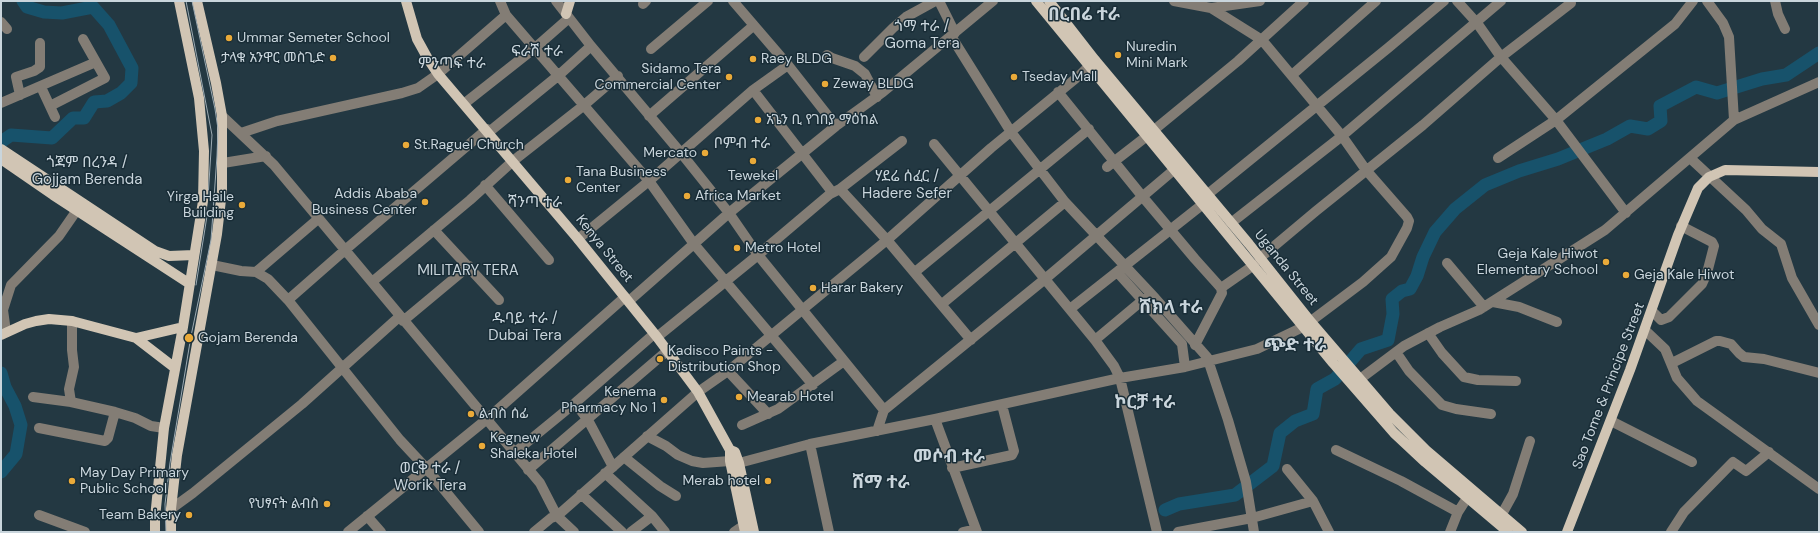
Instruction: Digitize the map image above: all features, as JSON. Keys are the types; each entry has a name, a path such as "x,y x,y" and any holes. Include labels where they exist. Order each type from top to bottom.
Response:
{"main road":[{"path":"155,532 154,518 164,428 183,327 203,201 203,133 196,77 179,1"},
{"path":"171,532 171,508 177,455 212,265 220,214 223,163 222,116 197,1"},
{"name":"Kenya Street","path":"406,1 419,44 438,74 465,103 656,335 698,392 730,450 735,452 735,462"},
{"path":"568,16 570,1"},
{"name":"Uganda Street","path":"1036,1 1092,63 1150,133 1208,194 1231,223 1257,262"},
{"name":"Uganda Street","path":"1049,1 1092,63"},
{"name":"Uganda Street","path":"1150,133 1175,170 1203,204 1257,262 1307,324 1333,363 1394,433 1467,498 1508,532"},
{"path":"1,149 55,191 156,251 169,256 194,255"},
{"path":"1,159 34,176"},
{"path":"1709,177 1726,170 1819,172"},
{"name":"Sao Tome & Principe Street","path":"1567,532 1645,330 1681,226 1694,196 1709,177"},
{"path":"55,191 77,210 190,284"},
{"path":"4,333 24,324 44,320 72,321 136,338 175,368"},
{"name":"Uganda Street","path":"1307,324 1340,356 1390,414 1421,446 1522,532"},
{"path":"136,338 183,327"},
{"path":"735,462 746,526 754,532"}],"street":[{"path":"500,1 506,15 536,47 583,106 649,182 694,244 813,385"},
{"path":"651,49 708,1"},
{"path":"733,1 788,65 836,126"},
{"path":"864,57 906,17 935,1"},
{"path":"939,1 953,35 1011,132 1065,202 1096,237 1121,269 1190,344 1204,353 1209,362 1246,482 1254,532"},
{"path":"348,532 487,419 729,213 836,126 877,97 993,1"},
{"path":"1174,1 1212,6 1260,1"},
{"path":"1107,167 1262,40 1304,1"},
{"path":"1292,75 1376,1"},
{"path":"1208,194 1444,1"},
{"path":"1457,1 1477,23 1500,57 1556,120 1582,157 1626,213"},
{"path":"1231,223 1342,136 1502,1"},
{"path":"1498,158 1556,120 1676,24 1693,1"},
{"path":"1707,1 1723,22 1729,36 1734,120"},
{"path":"1776,1 1778,14 1785,29"},
{"path":"559,2 591,46 618,76 649,116 681,153 729,213 758,255 884,410"},
{"path":"1221,288 1257,262 1366,170 1423,125 1500,57 1571,3"},
{"path":"647,436 678,456 692,462 735,462 810,444 1002,405 1120,378 1209,362 1257,349 1307,324 1363,282 1390,257 1407,228 1409,221 1407,217 1366,170 1342,136 1262,40 1212,6"},
{"path":"241,133 277,121 402,93 418,88 438,74 506,15"},
{"path":"465,103 536,47 568,16"},
{"path":"649,116 753,26"},
{"path":"50,106 104,79 105,77 83,39"},
{"path":"20,95 16,77 34,71 40,66 40,43"},
{"path":"288,300 345,250 488,131 559,75 591,46"},
{"path":"827,54 832,58 855,66 865,74 877,97"},
{"path":"1,103 96,62"},
{"path":"534,532 551,518 557,516 698,392 728,371 802,308 887,240 960,175 1092,63"},
{"path":"578,239 649,182 753,90 788,65"},
{"path":"372,282 513,161 583,106 618,76"},
{"path":"1358,376 1428,333 1489,304 1605,230 1734,120 1819,82"},
{"path":"41,87 55,117"},
{"path":"753,90 802,154 836,190 844,190 942,304 970,340"},
{"path":"1058,92 1142,196 1221,288 1222,294 1190,344 1185,367"},
{"path":"222,116 266,156 372,282 401,319 540,483 557,516 574,532"},
{"path":"914,272 1041,170 1089,129"},
{"path":"514,453 656,335 758,255 836,190 902,141"},
{"path":"934,144 1070,309 1114,366 1120,378 1157,532"},
{"path":"223,163 266,156"},
{"path":"1690,158 1746,210 1762,229 1781,244 1792,278 1819,325"},
{"path":"876,431 884,410 1045,280 1142,196 1175,170"},
{"path":"485,185 549,260"},
{"path":"942,304 1065,202"},
{"path":"1070,309 1203,204"},
{"path":"4,333 3,310 11,285 59,236 77,210"},
{"path":"256,272 318,219"},
{"path":"1652,311 1661,320 1669,317 1702,284 1707,273 1714,246 1712,242 1681,226"},
{"path":"434,230 499,300"},
{"path":"1447,263 1489,304 1519,307 1557,322"},
{"path":"212,265 241,271 256,272 268,279 288,300 400,440 427,469 478,532"},
{"path":"171,508 188,497 243,453 401,319 469,266"},
{"path":"1095,340 1149,301"},
{"path":"71,402 69,389 74,367 72,350 72,321"},
{"path":"1645,330 1660,344 1683,386 1697,401 1819,489"},
{"path":"1428,333 1442,353 1464,377 1478,380 1516,381"},
{"path":"1672,364 1716,341 1720,341 1731,344 1739,354 1744,357 1764,359 1802,370 1819,373"},
{"path":"528,470 667,351"},
{"path":"1396,352 1409,372 1442,405 1456,409 1491,414"},
{"path":"742,425 768,414 813,385 844,361"},
{"path":"728,371 768,414"},
{"path":"33,397 71,402 115,412 135,418 151,426 164,428"},
{"path":"575,403 588,420 609,470 665,532"},
{"path":"952,468 1012,455 1014,451 1002,405"},
{"path":"39,428 105,441 108,438 115,412"},
{"path":"936,419 952,468 976,530 963,532"},
{"path":"1611,421 1692,462"},
{"path":"1502,514 1513,494 1530,441"},
{"path":"810,444 829,532"},
{"path":"1336,450 1401,481 1458,512"},
{"path":"1671,532 1684,512 1733,462 1746,471 1769,452"},
{"path":"624,457 660,486 676,496"},
{"path":"1287,469 1313,501 1329,532"},
{"path":"581,494 622,532"},
{"path":"1450,532 1458,512 1467,498"},
{"path":"1178,532 1252,518 1313,501"},
{"path":"39,516 85,532"},
{"path":"367,516 381,532"},
{"path":"631,532 652,516"},
{"path":"734,532 746,526"}],"waterway":[{"path":"1,142 11,135 52,138 73,118 84,118 94,102 107,101 121,93 131,83 132,68 109,25 93,7 62,13 44,12 27,7 23,1"},
{"path":"1165,510 1179,504 1235,495 1273,466 1280,433 1295,421 1313,414 1317,389 1335,379 1361,349 1388,340 1393,314 1392,299 1402,291 1410,289 1435,232 1455,209 1485,185 1519,171 1558,159 1607,139 1630,126 1648,129 1661,121 1660,106 1696,87 1717,93 1762,79 1786,75 1819,53"},
{"path":"1,373 5,387 15,406 21,425 16,454 1,472"}],"tram line":[{"path":"186,1 212,135 208,198"},
{"path":"166,532 165,504 170,463 191,336 211,240 217,156 218,129 215,109 192,1"},
{"path":"196,285 207,216"}],"place":[{"name":"Ummar Semeter School","path":"229,38"},
{"name":"Nuredin Mini Mark","path":"1118,55"},
{"name":"ታላቁ አንዋር መስጊድ","path":"333,58"},
{"name":"Raey BLDG","path":"753,59"},
{"name":"Sidamo Tera Commercial Center","path":"729,77"},
{"name":"Tseday Mall","path":"1014,77"},
{"name":"Zeway BLDG","path":"825,84"},
{"name":"አጌን ቢ የገበያ ማዕከል","path":"758,120"},
{"name":"St.Raguel Church","path":"406,145"},
{"name":"Mercato","path":"705,153"},
{"name":"Tewekel","path":"753,161"},
{"name":"Tana Business Center","path":"568,180"},
{"name":"Africa Market","path":"687,196"},
{"name":"Addis Ababa Business Center","path":"425,202"},
{"name":"Yirga Haile Building","path":"242,205"},
{"name":"Metro Hotel","path":"737,248"},
{"name":"Geja Kale Hiwot Elementary School","path":"1606,262"},
{"name":"Geja Kale Hiwot","path":"1626,275"},
{"name":"Harar Bakery","path":"813,288"},
{"name":"Gojam Berenda","path":"189,338"},
{"name":"Kadisco Paints - Distribution Shop","path":"660,359"},
{"name":"Mearab Hotel","path":"739,397"},
{"name":"Kenema Pharmacy No 1","path":"664,400"},
{"name":"ልብስ ሰፊ","path":"471,414"},
{"name":"Kegnew Shaleka Hotel","path":"482,446"},
{"name":"May Day Primary Public School","path":"72,481"},
{"name":"Merab hotel","path":"768,481"},
{"name":"የህፃናት ልብስ","path":"327,504"},
{"name":"Team Bakery","path":"189,515"}],"district":[{"name":"በርበሬ ተራ","path":"1084,15"},
{"name":"ጎማ ተራ / Goma Tera","path":"922,36"},
{"name":"ፍራሽ ተራ","path":"537,52"},
{"name":"ምንጣፍ ተራ","path":"452,64"},
{"name":"ቦምብ ተራ","path":"742,144"},
{"name":"ጎጃም በረንዳ / Gojjam Berenda","path":"87,172"},
{"name":"ሃደሬ ሰፈር / Hadere Sefer","path":"907,186"},
{"name":"ሻንጣ ተራ","path":"535,203"},
{"name":"MILITARY TERA","path":"468,271"},
{"name":"ሸክላ ተራ","path":"1171,308"},
{"name":"ዱባይ ተራ / Dubai Tera","path":"525,328"},
{"name":"ጭድ ተራ","path":"1295,346"},
{"name":"ኮርቻ ተራ","path":"1145,403"},
{"name":"መሶብ ተራ","path":"949,457"},
{"name":"ወርቅ ተራ / Worik Tera","path":"430,478"},
{"name":"ሸማ ተራ","path":"881,483"}]}
